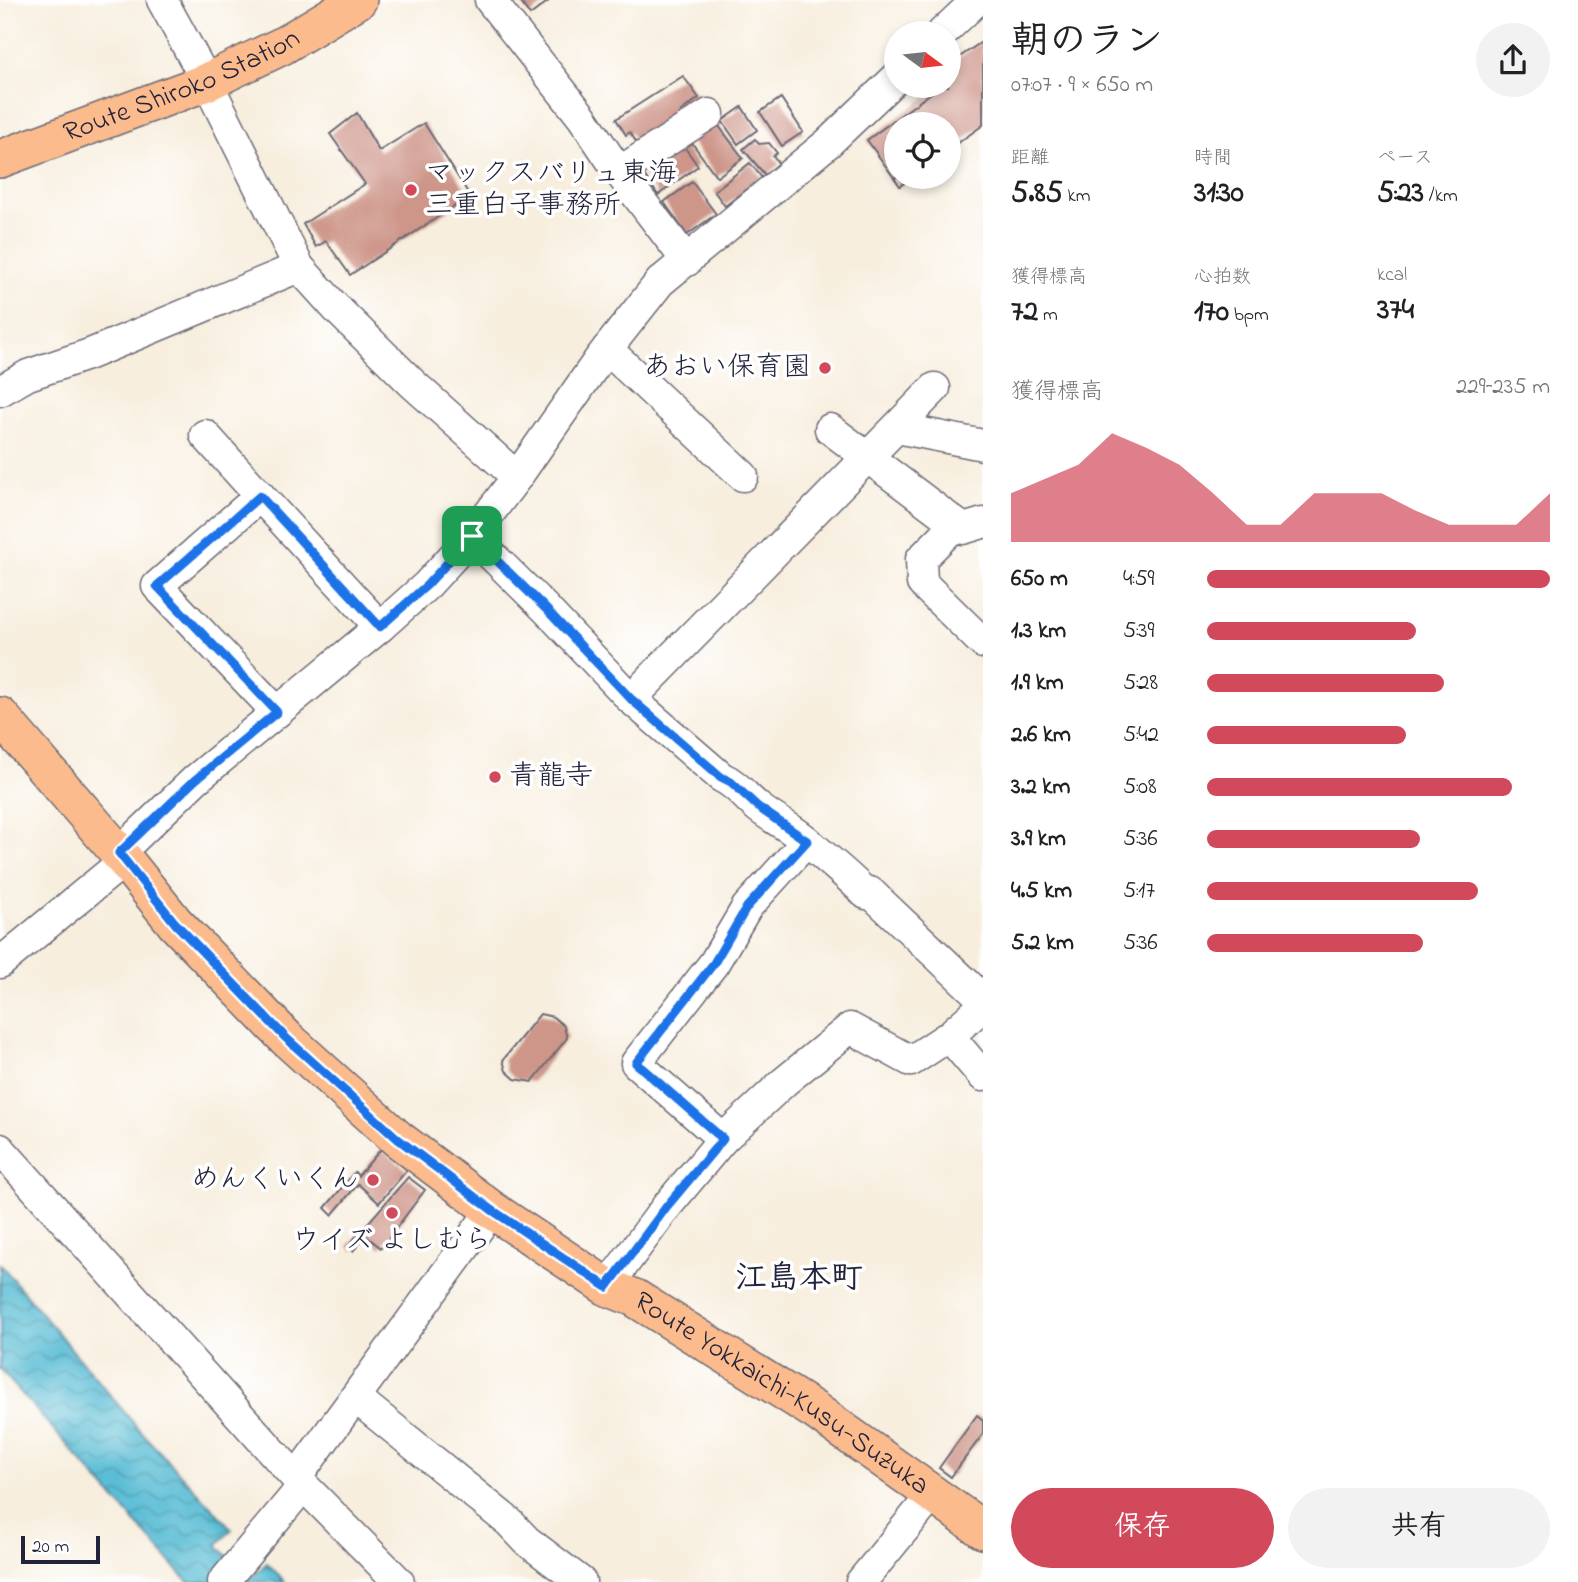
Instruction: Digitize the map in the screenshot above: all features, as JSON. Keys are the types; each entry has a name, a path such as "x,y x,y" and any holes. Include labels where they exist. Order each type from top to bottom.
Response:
{"main road":[{"name":"Route Shiroko Station","path":"0,159 207,82 282,46 358,0"},
{"name":"Route Yokkaichi-Kusu-Suzuka","path":"0,716 122,857 175,923 286,1038 398,1139 492,1210 607,1287 635,1298 814,1410 983,1530"}],"street":[{"path":"162,0 207,82 299,267 336,308 413,384 517,477"},
{"path":"490,0 582,117 619,172 687,261"},
{"path":"955,21 977,0"},
{"path":"0,963 122,857 195,780 427,585 472,536 607,349 660,282 828,143 884,89"},
{"path":"619,172 709,114"},
{"path":"0,391 28,375 103,349 299,267"},
{"path":"607,349 743,476"},
{"path":"631,699 935,388"},
{"path":"897,428 983,445"},
{"path":"830,429 867,458 969,524 921,559 922,583 983,643"},
{"path":"205,435 380,627"},
{"path":"260,496 157,586 277,712"},
{"path":"472,536 631,699 758,807 807,841 845,872 866,894 870,892 983,999"},
{"path":"723,1139 636,1063 714,963 747,907 807,841"},
{"path":"607,1287 667,1206 723,1139 784,1082 850,1028 911,1062 949,1036 983,1006"},
{"path":"949,1036 983,1076"},
{"path":"0,1149 300,1482 399,1582"},
{"path":"223,1582 300,1482 356,1398 492,1210"},
{"path":"356,1398 509,1522 527,1541 581,1582"},
{"path":"861,1582 933,1494"}],"water":[{"path":"0,1264 141,1432 232,1529 217,1545 249,1580 267,1563 285,1582 188,1582 0,1369"}],"building":[{"path":"519,0 550,0 530,15"},
{"path":"983,41 983,125 961,141 961,112 905,112 924,98 961,98 961,56"},
{"path":"683,76 699,98 681,111 683,115 638,145 630,132 626,135 616,119"},
{"path":"781,98 803,132 782,146 760,112"},
{"path":"742,107 757,130 738,144 722,121"},
{"name":"マックスバリュ東海 三重白子事務所","path":"357,113 379,151 424,123 470,196 350,275 326,241 316,247 303,224 365,184 330,134"},
{"path":"712,117 743,158 717,177 687,136"},
{"path":"884,128 884,164 867,140"},
{"path":"678,138 698,166 658,195 638,166"},
{"path":"755,139 759,144 769,143 777,153 773,156 779,164 766,176 743,149"},
{"path":"750,163 762,178 725,206 714,191"},
{"path":"692,182 716,214 687,235 664,202"},
{"path":"540,1014 553,1017 564,1026 567,1038 532,1082 515,1079 506,1071 503,1060"},
{"name":"めんくいくん","path":"381,1149 407,1170 379,1203 358,1184 332,1215 325,1208 355,1172 358,1176"},
{"name":"ウイズ よしむら","path":"408,1177 425,1190 381,1248 366,1236 353,1251 348,1246"},
{"path":"977,1415 983,1420 983,1434 951,1477 939,1468"}],"place":[{"name":"マックスバリュ東海 三重白子事務所","path":"411,190"},
{"name":"あおい保育園","path":"825,368"},
{"name":"青龍寺","path":"495,777"},
{"name":"めんくいくん","path":"373,1180"},
{"name":"ウイズ よしむら","path":"392,1213"}],"district":[{"name":"江島本町","path":"799,1279"}],"route":[{"path":"260,496 380,627 427,585 472,536 631,699 758,807 807,841 747,907 714,963 636,1063 723,1139 667,1206 607,1287 492,1210 398,1139 286,1038 175,923 119,853 195,780 277,712 157,586 260,496"}]}
